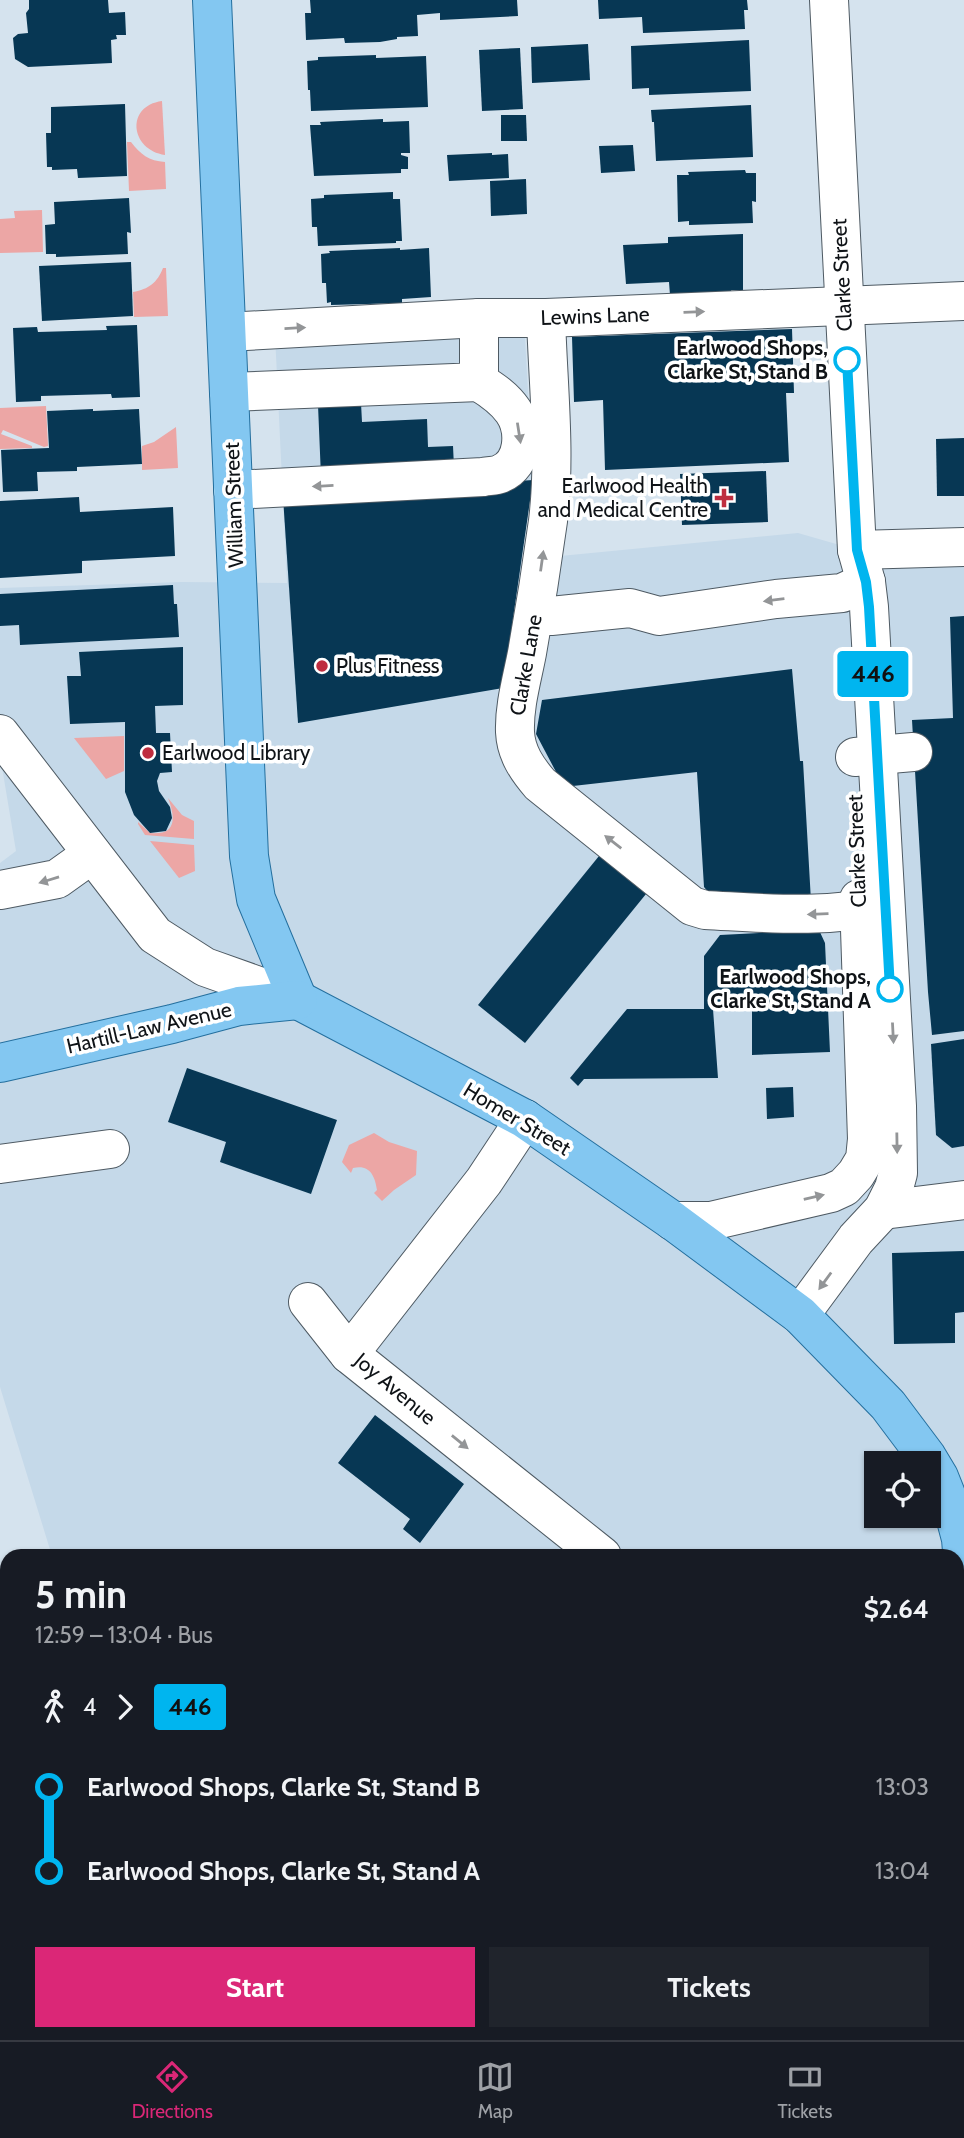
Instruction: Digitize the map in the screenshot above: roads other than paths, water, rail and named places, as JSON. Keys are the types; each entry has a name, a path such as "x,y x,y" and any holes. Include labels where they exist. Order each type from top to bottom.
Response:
{"main road":[{"name":"William Street","path":"212,0 251,869 256,899 298,1000"},
{"name":"Hartill-Law Avenue","path":"0,1063 239,1006 298,1000"},
{"name":"Homer Street","path":"298,1000 525,1119 673,1221 800,1315 888,1405 927,1457 944,1487 956,1520 962,1549"}],"street":[{"name":"Clarke Street","path":"800,1315 856,1239 883,1210 898,1173 880,1072 872,908 881,754 855,575 829,0"},
{"name":"Lewins Lane","path":"227,332 479,318 546,318 964,301"},
{"path":"479,318 479,382"},
{"name":"Clarke Lane","path":"546,318 552,475 535,612 516,716 515,736 529,772 540,784 692,905 705,910 818,915 872,908"},
{"path":"229,392 479,382 500,396 515,413 521,432 521,450 513,464 501,473 483,477 233,490"},
{"path":"535,612 551,616 630,608 659,616 776,599 964,547"},
{"name":"Homer Street","path":"0,734 155,935 205,967 298,1000"},
{"path":"0,890 57,879 92,854"},
{"name":"Clarke Street","path":"673,1221 711,1221 816,1197 844,1187 865,1159 867,1130 880,1072"},
{"name":"Joy Avenue","path":"525,1119 484,1181 349,1354 592,1549"},
{"path":"0,1164 110,1149"},
{"path":"883,1210 964,1200"},
{"path":"308,1302 349,1354"}],"place":[{"name":"Earlwood Shops, Clarke St, Stand B","path":"847,360"},
{"name":"Earlwood Health and Medical Centre","path":"724,498"},
{"name":"Plus Fitness","path":"322,666"},
{"name":"Earlwood Library","path":"148,753"},
{"name":"Earlwood Shops, Clarke St, Stand A","path":"890,989"}]}
